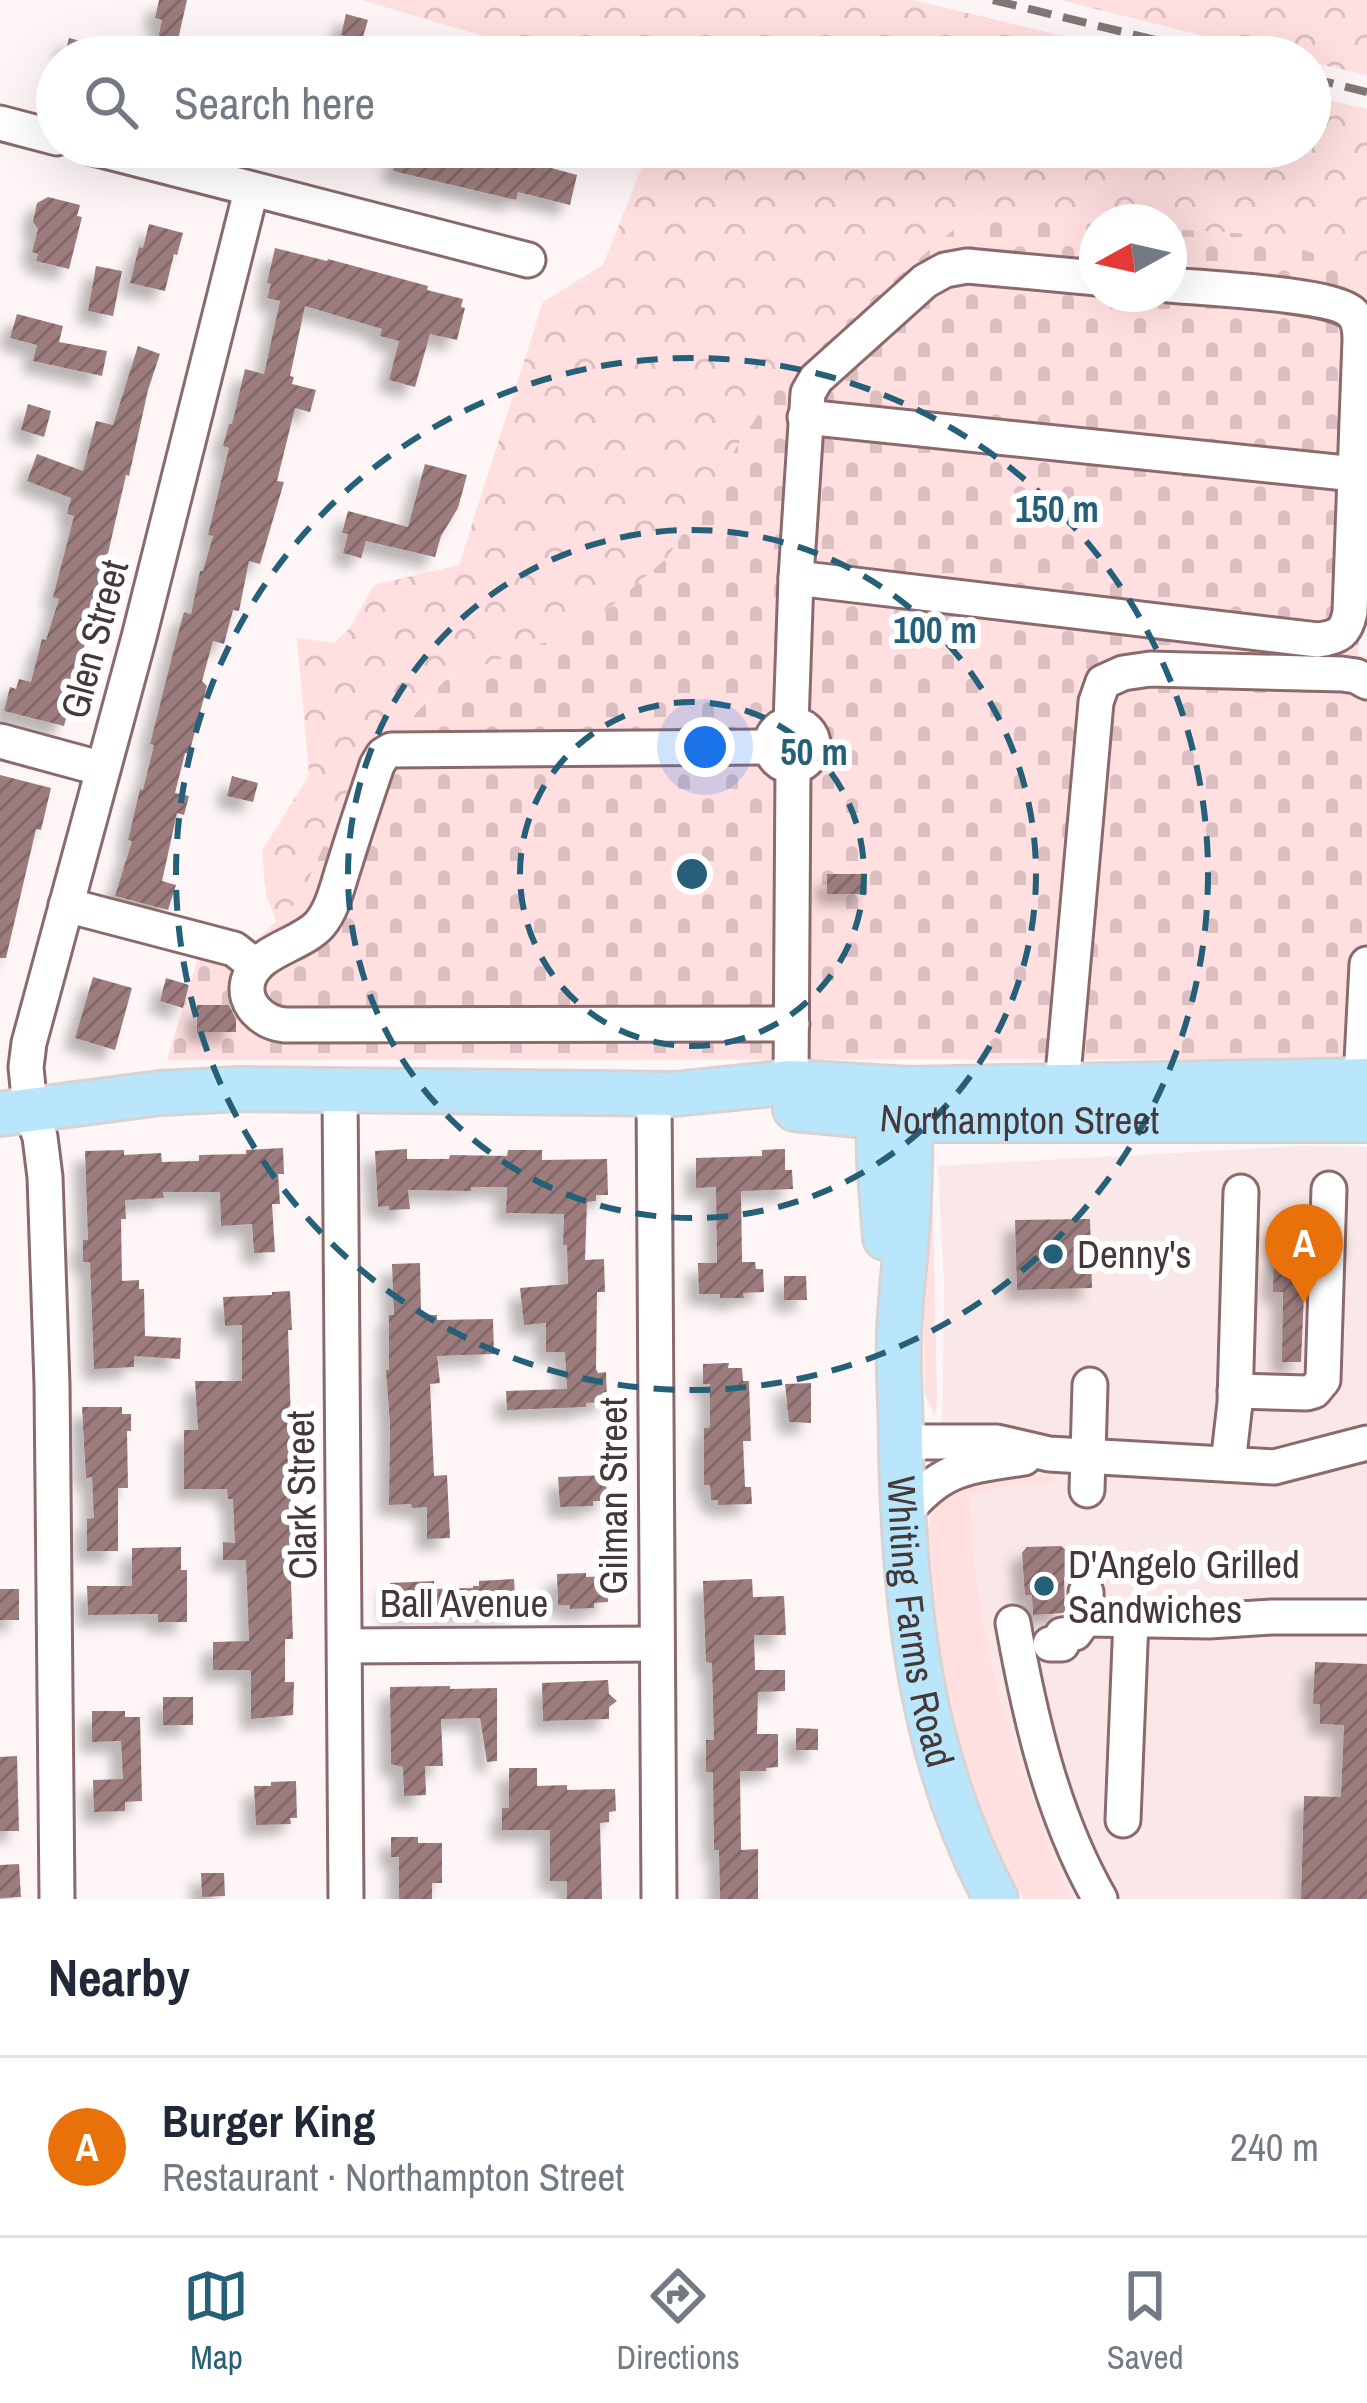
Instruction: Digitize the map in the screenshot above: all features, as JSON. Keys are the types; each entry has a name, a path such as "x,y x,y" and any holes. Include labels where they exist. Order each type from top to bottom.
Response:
{"main road":[{"name":"Northampton Street","path":"664,1094 791,1082 894,1103 1062,1087 1366,1096"},
{"name":"Northampton Street","path":"15,1112 160,1093 340,1089 664,1094 1186,1119 1366,1096"},
{"name":"Whiting Farms Road","path":"894,1103 883,1226 899,1335 902,1516 913,1641 948,1784 996,1899"}],"street":[{"path":"0,123 36,132"},
{"path":"168,168 528,260"},
{"name":"Glen Street","path":"57,1899 45,1177 40,1137 15,1112 251,190"},
{"path":"791,1082 785,746 808,393 816,379 938,273 967,266 1079,276"},
{"path":"796,578 1294,637 1331,638 1346,630 1351,612 1360,340 1355,315 1322,300 1187,287"},
{"path":"805,417 1355,474"},
{"path":"1062,1087 1096,702 1103,682 1150,669 1342,674 1367,682"},
{"path":"0,741 103,769"},
{"path":"785,746 391,750 377,765 327,914 308,935 256,966 248,980 248,998 274,1024 792,1024"},
{"path":"66,905 234,949 256,966"},
{"path":"1366,1096 1367,964"},
{"name":"Clark Street","path":"340,1089 346,1899"},
{"name":"Gilman Street","path":"659,1899 656,1644 664,1094"},
{"path":"1235,1390 1307,1393 1323,1380 1330,1190"},
{"path":"1228,1464 1241,1192"},
{"path":"1088,1473 1090,1385"},
{"path":"901,1442 997,1442 1049,1454 1088,1473 1228,1464 1274,1467 1367,1443"},
{"path":"902,1516 916,1498 953,1471 1049,1454"},
{"path":"1049,1644 1062,1644 1062,1635 1075,1633 1085,1605 1131,1619 1367,1617"},
{"path":"1123,1820 1131,1619"},
{"path":"1013,1623 1034,1729 1082,1867 1100,1899"},
{"name":"Ball Avenue","path":"345,1646 656,1644"}],"shaded area":[{"path":"1300,1146 1367,1147 1367,1899 1036,1899 941,1518 944,1282 938,1166"}],"green space":[{"path":"362,0 913,0 1063,36 483,36"},
{"path":"1060,0 1367,0 1367,75 1331,67 1331,36 1204,36"},
{"path":"1331,101 1367,109 1367,275 1267,235 1187,230 1187,204 1079,204 1079,223 971,215 801,358 744,435 668,557 590,625 443,681 349,790 300,900 276,921 266,894 262,851 309,775 297,638 334,643 349,629 374,585 459,565 543,302 603,265 642,168 1331,168"},
{"path":"971,215 1079,223 1079,312 1187,312 1187,230 1267,235 1367,275 1367,477 1358,655 1367,657 1367,1059 167,1060 205,935 250,946 299,900 349,790 444,681 590,625 668,557 744,435 801,358"},
{"path":"928,1170 932,1171 935,1416 925,1394 921,1232"},
{"path":"994,1476 1050,1476 1055,1481 999,1487 970,1496 976,1575 998,1691 1046,1840 1071,1899 1023,1899 986,1823 958,1742 940,1658 928,1531 937,1503 955,1487"}],"building":[{"path":"159,0 187,0 179,36 159,36 162,20 155,18"},
{"path":"346,14 368,20 363,36 341,35"},
{"path":"551,168 577,175 570,205 518,192 516,200 393,171"},
{"path":"48,197 80,205 77,216 82,217 69,269 36,261 38,254 32,252 38,229 33,222 37,203"},
{"path":"149,224 183,233 165,291 130,283"},
{"path":"275,248 428,286 427,290 463,299 461,307 465,308 457,340 430,334 415,387 389,380 399,341 380,336 382,329 305,306 290,376 294,377 292,384 316,390 310,412 295,408 277,481 284,482 260,564 249,561 239,611 233,610 224,644 213,641 202,681 207,686 175,793 189,796 184,815 177,813 162,881 176,885 168,910 115,896 132,841 128,840 176,641 184,612 191,614 213,536 208,535 229,448 223,446 229,424 245,369 264,374 280,301 267,298"},
{"path":"96,266 122,271 113,316 88,311"},
{"path":"17,314 63,326 59,342 107,351 102,376 33,361 37,345 10,338"},
{"path":"138,346 160,354 64,726 4,711 10,687 16,689 19,679 31,682 59,599 53,597 74,516 67,514 71,498 27,481 37,454 83,471 96,421 113,425"},
{"path":"28,404 51,411 44,437 21,430"},
{"path":"425,464 467,475 458,508 435,557 366,541 361,558 343,553 348,511 408,527"},
{"path":"0,775 51,788 41,830 36,829 6,958 0,958"},
{"path":"232,776 258,783 253,802 227,796"},
{"path":"827,874 866,874 867,894 827,894"},
{"path":"93,977 132,988 115,1050 75,1038"},
{"path":"166,978 189,985 183,1008 160,1001"},
{"path":"197,1005 229,1005 236,1032 197,1032"},
{"path":"283,1148 284,1174 278,1174 280,1204 272,1204 275,1252 254,1253 252,1224 221,1226 220,1192 163,1192 164,1198 125,1200 122,1281 139,1280 139,1289 144,1289 145,1336 181,1338 180,1359 134,1356 134,1367 94,1369 90,1262 83,1262 83,1240 88,1240 85,1151 161,1153 162,1162"},
{"path":"407,1149 407,1159 507,1156 508,1150 542,1150 542,1160 607,1159 608,1195 596,1195 596,1201 587,1202 585,1260 604,1259 605,1292 597,1292 596,1369 606,1372 607,1402 507,1410 506,1391 567,1389 565,1352 546,1352 546,1323 524,1325 520,1288 568,1284 564,1214 506,1213 507,1187 408,1190 410,1209 378,1207 375,1151"},
{"path":"785,1149 785,1170 792,1170 793,1189 741,1191 742,1262 755,1262 756,1269 763,1269 764,1292 743,1293 744,1298 699,1294 698,1263 717,1263 716,1187 696,1188 696,1158 762,1156 762,1150"},
{"name":"Denny's","path":"1090,1219 1092,1288 1017,1290 1015,1220"},
{"path":"1281,1226 1307,1226 1301,1362 1282,1362 1283,1292 1273,1292 1274,1257 1281,1257"},
{"path":"420,1263 421,1315 437,1315 437,1320 493,1319 494,1354 437,1356 440,1383 430,1384 434,1476 447,1475 450,1538 427,1539 427,1507 389,1505 386,1370 389,1315 394,1315 392,1264"},
{"path":"784,1276 806,1276 807,1300 784,1300"},
{"path":"290,1291 293,1639 285,1639 285,1682 294,1682 293,1715 251,1719 251,1670 213,1670 213,1642 249,1641 246,1560 223,1560 223,1542 235,1543 233,1499 228,1499 227,1489 184,1489 184,1430 198,1430 195,1381 242,1381 242,1325 225,1326 223,1297"},
{"path":"729,1363 728,1368 742,1368 743,1381 749,1381 751,1441 743,1441 745,1487 751,1487 752,1504 718,1505 718,1500 711,1500 710,1485 704,1485 710,1384 703,1384 703,1364"},
{"path":"811,1383 811,1423 789,1422 785,1384"},
{"path":"82,1407 122,1407 122,1414 131,1414 128,1488 118,1488 118,1551 87,1551 87,1519 94,1518 92,1477 86,1478"},
{"path":"606,1475 607,1501 560,1507 558,1477"},
{"name":"D'Angelo Grilled Sandwiches","path":"1061,1546 1068,1552 1070,1577 1064,1577 1065,1611 1033,1615 1032,1595 1025,1595 1022,1553 1027,1547"},
{"path":"181,1547 181,1570 187,1570 187,1622 158,1622 158,1614 88,1615 87,1586 132,1586 132,1548"},
{"path":"586,1573 586,1577 607,1576 608,1602 594,1603 594,1608 558,1605 557,1574"},
{"path":"514,1579 516,1610 391,1613 390,1583 434,1581 434,1589 473,1588 479,1581"},
{"path":"752,1579 753,1597 784,1596 786,1635 754,1635 755,1670 785,1670 785,1691 758,1692 757,1734 778,1734 778,1767 740,1771 741,1850 758,1849 758,1899 720,1899 713,1772 706,1772 706,1740 714,1740 703,1581"},
{"path":"0,1589 19,1589 19,1620 0,1620"},
{"path":"1315,1662 1367,1664 1367,1899 1301,1899 1304,1796 1341,1797 1344,1725 1320,1724 1320,1704 1313,1704"},
{"path":"608,1680 609,1694 617,1701 609,1707 609,1719 543,1721 542,1683"},
{"path":"390,1687 497,1688 497,1761 487,1762 480,1718 441,1719 443,1766 425,1766 426,1795 404,1796 403,1767 391,1764"},
{"path":"163,1697 193,1697 193,1725 163,1725"},
{"path":"92,1711 125,1711 125,1717 140,1717 142,1801 125,1802 125,1811 94,1812 93,1780 123,1779 121,1741 92,1742"},
{"path":"796,1728 818,1729 818,1750 796,1750"},
{"path":"17,1756 19,1831 0,1831 0,1757"},
{"path":"509,1768 537,1768 537,1786 615,1789 616,1811 609,1812 609,1822 600,1823 602,1899 567,1899 567,1881 550,1881 550,1830 502,1830 502,1808 509,1808"},
{"path":"296,1781 297,1818 290,1818 291,1824 256,1825 254,1786"},
{"path":"391,1837 442,1843 442,1883 432,1883 432,1899 399,1899 399,1857 391,1857"},
{"path":"19,1864 21,1897 0,1898 0,1865"},
{"path":"201,1873 224,1873 225,1896 202,1897"}],"railway":[{"path":"993,0 1140,36"},
{"path":"1331,83 1367,92"}],"place":[{"name":"Denny's","path":"1053,1254"},
{"name":"Burger King","path":"1304,1303"},
{"name":"D'Angelo Grilled Sandwiches","path":"1044,1586"}]}
